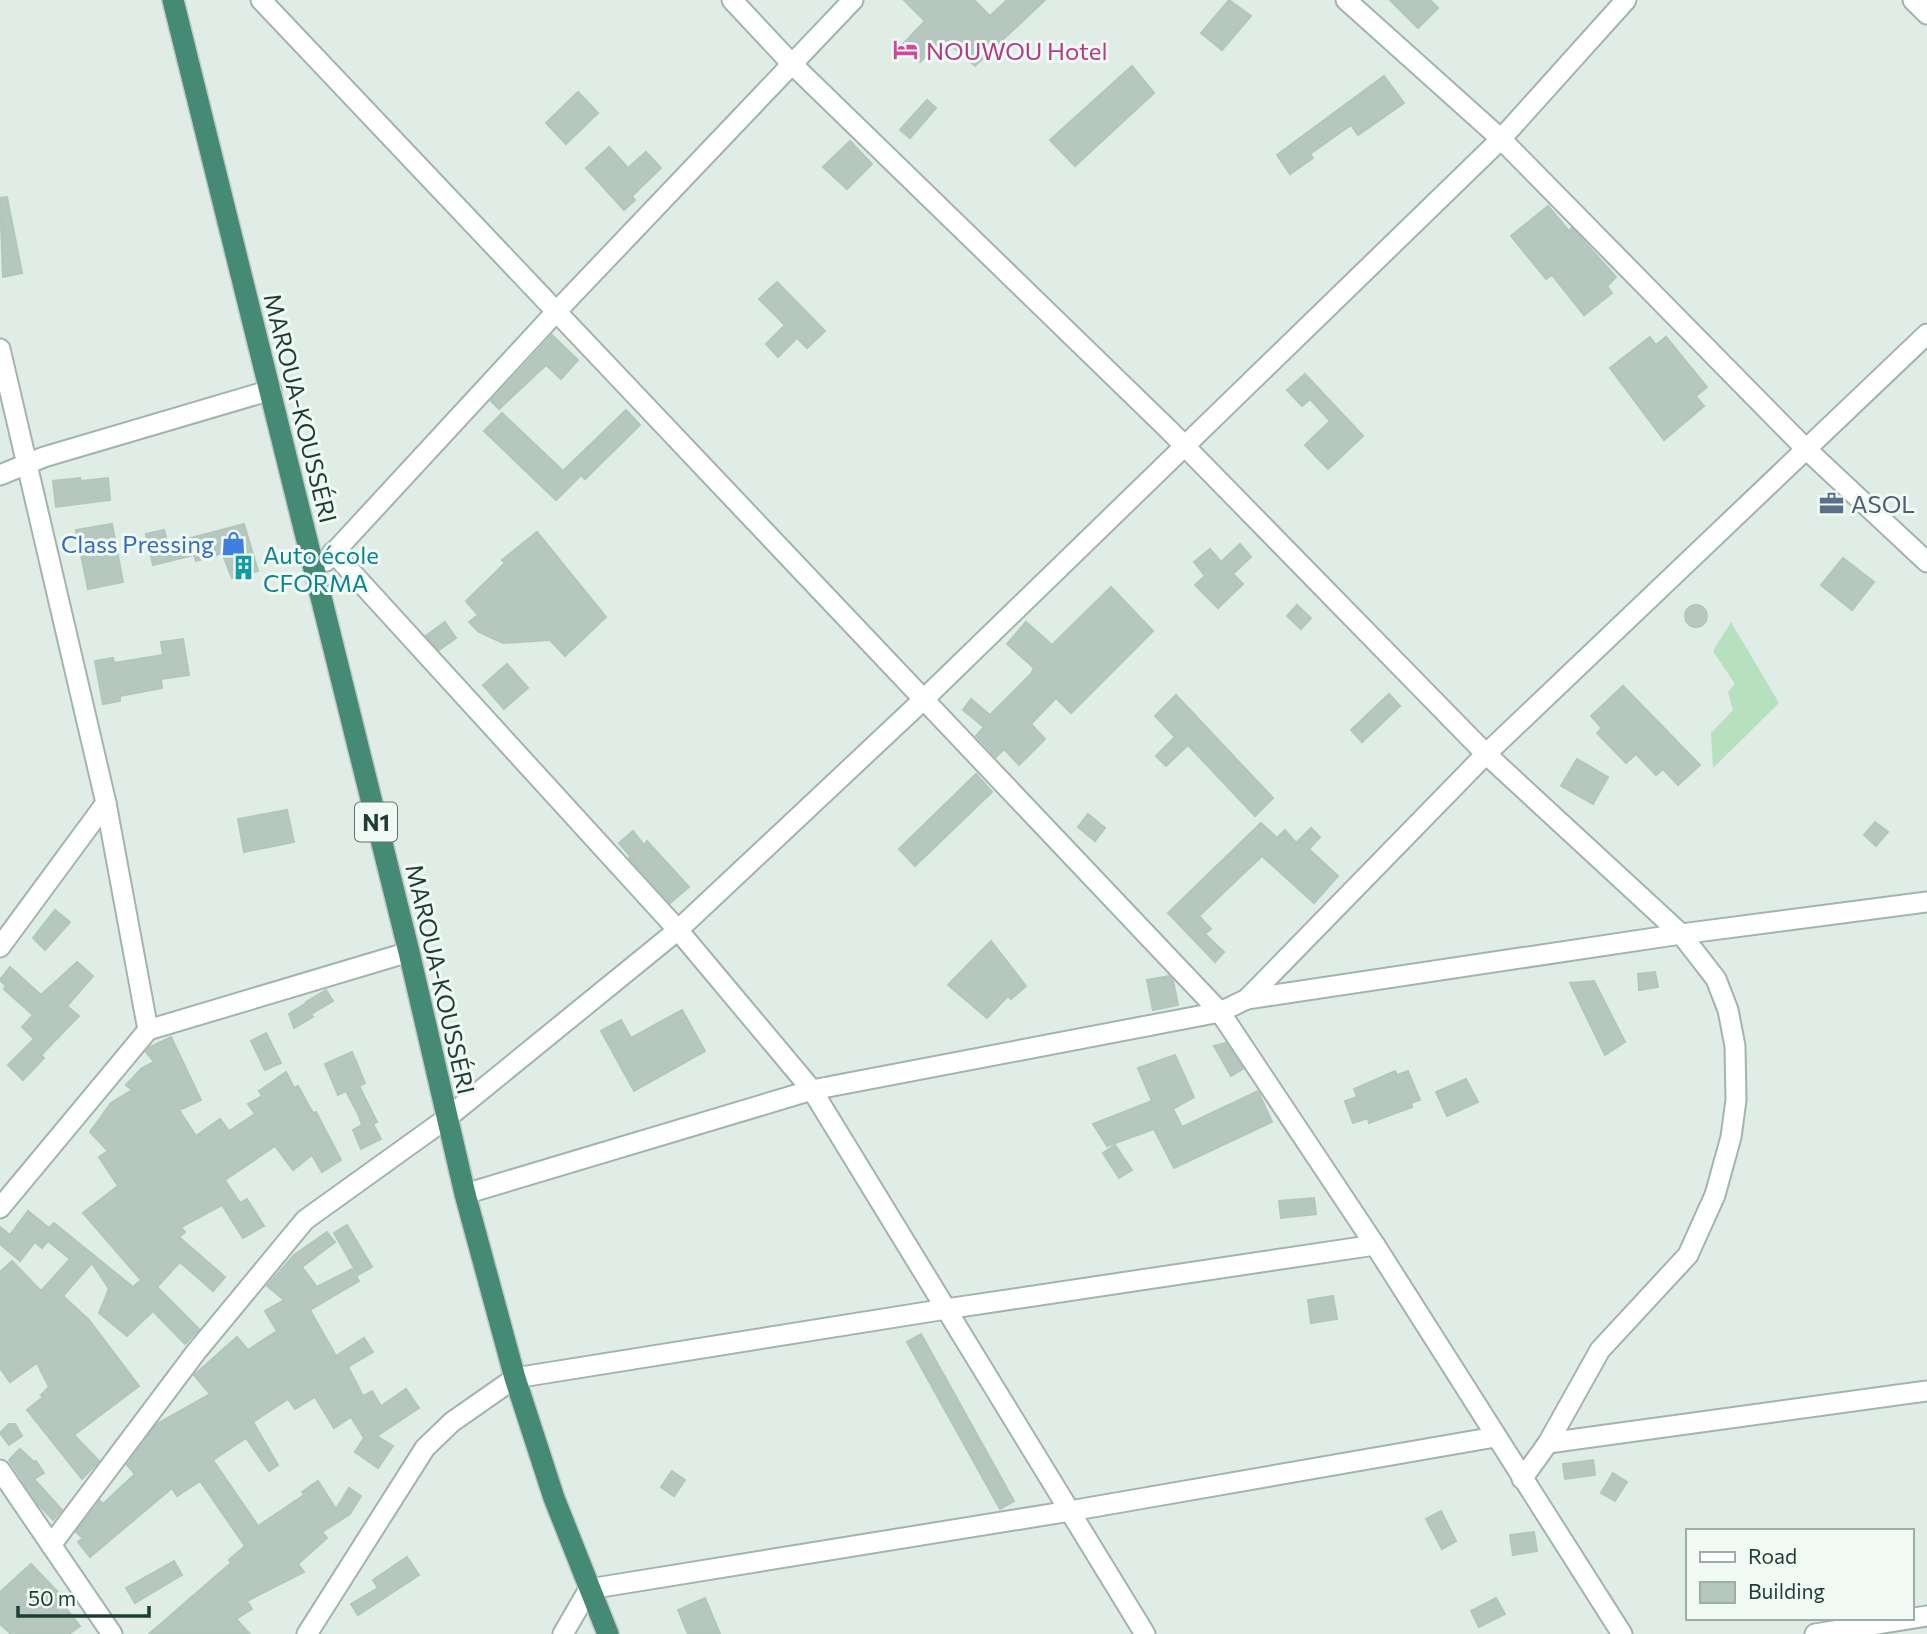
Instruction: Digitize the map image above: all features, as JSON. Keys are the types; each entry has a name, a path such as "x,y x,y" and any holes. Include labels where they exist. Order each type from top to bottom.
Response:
{"highway":[{"name":"MAROUA-KOUSSÉRI","path":"173,0 409,952 464,1194 515,1378 554,1498 608,1634"}],"street":[{"path":"261,0 922,701 1220,1012 1376,1245 1622,1634"},
{"path":"732,0 791,63 1183,444 1486,754 1681,934 1716,979 1728,1010 1735,1045 1736,1100 1731,1137 1715,1195 1688,1255 1600,1350 1548,1443 1522,1479"},
{"path":"315,576 333,552 555,313 853,0"},
{"path":"1346,0 1501,139 1805,448 1927,562"},
{"path":"51,1545 196,1352 305,1220 447,1118 678,930 922,701 1183,444 1501,139 1626,0"},
{"path":"1913,0 1927,14"},
{"path":"1247,999 1486,754 1927,334"},
{"path":"0,349 106,803 148,1030"},
{"path":"0,475 44,457 271,390"},
{"path":"333,552 678,930 812,1090 1012,1422 1145,1634"},
{"path":"0,947 106,803"},
{"path":"464,1194 812,1090 1220,1012 1247,999 1681,934 1927,902"},
{"path":"0,1208 148,1030 409,952"},
{"path":"307,1634 425,1448 452,1422 515,1378 946,1309 1376,1245"},
{"path":"1548,1443 1927,1391"},
{"path":"563,1634 589,1589 1070,1511 1495,1437"},
{"path":"0,1470 112,1634"},
{"path":"1815,1634 1902,1620"}],"green space":[{"path":"1731,622 1779,703 1713,768 1711,733 1733,710 1728,692 1735,684 1713,651"}],"building":[{"path":"904,0 974,0 990,16 1007,0 1045,0 975,66 943,38 920,62 902,45 925,21"},
{"path":"1229,0 1251,16 1222,50 1201,33"},
{"path":"1390,0 1430,0 1438,8 1418,28"},
{"path":"1132,66 1154,93 1075,166 1050,140"},
{"path":"1384,76 1404,103 1358,135 1351,125 1310,154 1313,158 1290,174 1277,155"},
{"path":"578,92 598,113 566,144 546,123"},
{"path":"927,100 936,108 910,138 900,130"},
{"path":"850,141 872,164 847,189 823,167"},
{"path":"609,147 628,168 646,152 661,168 632,196 635,200 624,210 586,168"},
{"path":"7,197 22,273 3,277 0,198"},
{"path":"1548,206 1569,231 1572,228 1616,277 1607,286 1612,293 1584,315 1552,275 1546,279 1511,236"},
{"path":"777,282 825,331 807,348 797,338 778,357 766,344 785,325 759,299"},
{"path":"552,335 578,360 561,379 546,365 499,409 491,401"},
{"path":"1650,337 1656,345 1666,337 1707,387 1696,396 1704,406 1664,440 1610,368"},
{"path":"1305,374 1363,436 1328,469 1305,445 1330,421 1310,399 1302,406 1287,390"},
{"path":"626,410 640,425 585,479 581,475 556,500 484,431 502,413 563,471"},
{"path":"80,478 81,481 108,478 110,500 56,507 53,481"},
{"path":"112,524 123,582 88,589 76,530"},
{"path":"244,524 258,571 232,578 222,553 196,561 194,555 153,565 146,534 164,530 168,544"},
{"path":"537,532 606,617 565,656 550,640 503,643 479,632 469,622 478,615 466,601 505,563 502,560"},
{"path":"1240,544 1251,557 1233,574 1243,584 1218,608 1195,585 1205,576 1194,562 1210,549 1221,562"},
{"path":"1843,558 1874,582 1852,610 1821,585"},
{"path":"1111,587 1153,631 1071,713 1056,698 1031,724 1045,739 1019,765 1004,749 996,757 976,736 984,727 963,710 971,699 990,715 1031,674 1034,668 1007,644 1026,622 1052,645"},
{"path":"1297,605 1311,618 1301,629 1287,616"},
{"path":"1696,605 1706,612 1707,616 1700,626 1696,627 1686,620 1685,616 1692,606"},
{"path":"445,622 456,638 439,650 426,636"},
{"path":"183,639 189,675 161,679 162,688 120,696 120,701 103,704 95,661 113,658 114,663 163,655 161,642"},
{"path":"507,664 528,688 504,709 483,685"},
{"path":"1623,686 1700,765 1678,785 1663,769 1656,775 1636,754 1626,763 1597,733 1602,728 1591,716"},
{"path":"1389,694 1400,706 1362,742 1351,730"},
{"path":"1176,695 1273,798 1255,816 1188,745 1166,766 1156,756 1175,737 1155,716"},
{"path":"1577,759 1608,777 1593,804 1561,786"},
{"path":"976,774 992,792 915,866 899,849"},
{"path":"287,810 294,842 244,852 238,819"},
{"path":"1088,814 1105,828 1095,841 1078,827"},
{"path":"1875,822 1888,832 1876,846 1864,835"},
{"path":"1261,823 1277,838 1285,830 1296,843 1311,828 1320,837 1309,849 1338,876 1314,903 1262,856 1199,916 1211,929 1205,934 1224,952 1215,962 1168,913"},
{"path":"633,831 644,845 647,841 689,887 670,903 619,843"},
{"path":"55,910 70,922 45,950 33,938"},
{"path":"991,941 1026,986 1011,999 1008,996 987,1018 948,985"},
{"path":"77,962 93,976 67,1006 79,1016 41,1055 44,1058 23,1080 8,1065 34,1039 22,1027 33,1015 4,989 6,986 0,980 10,967 41,995"},
{"path":"1655,972 1658,987 1639,990 1638,974"},
{"path":"1169,976 1173,980 1178,1005 1153,1010 1147,980"},
{"path":"1594,981 1625,1042 1605,1055 1570,983"},
{"path":"326,990 333,1001 313,1013 306,1002"},
{"path":"305,1004 313,1017 294,1028 289,1014"},
{"path":"682,1010 705,1051 634,1091 601,1031 621,1020 631,1038"},
{"path":"266,1033 281,1063 265,1070 251,1041"},
{"path":"171,1037 201,1100 179,1110 196,1136 220,1119 229,1131 255,1114 248,1104 262,1096 259,1091 286,1072 294,1088 298,1086 313,1113 316,1112 341,1160 322,1172 312,1155 293,1170 275,1146 225,1180 240,1203 247,1199 264,1226 243,1238 222,1205 181,1227 185,1232 179,1237 225,1277 213,1291 180,1262 157,1287 199,1329 185,1344 153,1311 127,1336 99,1313 109,1289 92,1263 63,1296 89,1320 139,1386 74,1435 99,1461 82,1479 27,1410 43,1397 41,1395 49,1387 37,1363 10,1382 0,1368 0,1272 12,1261 41,1291 70,1259 48,1241 42,1248 35,1242 20,1261 0,1244 0,1227 10,1235 28,1211 49,1228 54,1223 133,1287 141,1280 83,1213 118,1186 99,1157 108,1151 90,1132 111,1103 132,1090 126,1085 142,1068 154,1062 146,1052 150,1047"},
{"path":"1226,1043 1243,1069 1231,1076 1214,1046"},
{"path":"352,1052 365,1083 359,1086 377,1122 373,1124 381,1139 361,1149 353,1130 362,1125 358,1114 346,1091 338,1095 325,1064"},
{"path":"1175,1055 1194,1097 1173,1109 1182,1127 1258,1091 1272,1122 1174,1168 1154,1129 1107,1146 1093,1124 1152,1101 1138,1068"},
{"path":"1395,1071 1397,1075 1408,1071 1420,1100 1411,1103 1412,1107 1369,1123 1368,1118 1353,1123 1345,1101 1357,1097 1354,1089"},
{"path":"1466,1079 1478,1102 1447,1116 1436,1092"},
{"path":"1115,1145 1132,1170 1119,1178 1103,1153"},
{"path":"1314,1198 1316,1214 1281,1218 1279,1201"},
{"path":"347,1225 372,1267 358,1275 334,1233"},
{"path":"327,1232 335,1242 302,1267 317,1287 352,1269 359,1281 310,1310 336,1356 364,1338 373,1352 348,1367 363,1396 372,1391 381,1406 406,1389 419,1408 377,1436 393,1446 378,1468 355,1452 364,1438 351,1417 334,1428 315,1397 295,1409 288,1399 253,1422 278,1465 269,1471 246,1438 213,1460 258,1526 304,1495 302,1492 318,1481 336,1509 349,1488 361,1496 350,1514 322,1532 327,1538 298,1564 304,1572 247,1601 252,1609 236,1619 250,1634 149,1634 231,1563 229,1560 245,1546 200,1481 177,1496 172,1488 90,1557 78,1542 83,1538 76,1532 100,1501 103,1504 135,1474 127,1465 157,1424 210,1394 194,1375 237,1337 248,1350 277,1331 265,1311 284,1300 267,1286 294,1255"},
{"path":"1333,1296 1337,1319 1311,1323 1308,1300"},
{"path":"921,1334 1014,1501 1000,1509 907,1342"},
{"path":"9,1424 15,1424 22,1436 9,1445 0,1433"},
{"path":"20,1449 36,1461 44,1473 34,1479 62,1510 53,1520 38,1504 9,1460"},
{"path":"1593,1460 1595,1475 1565,1479 1563,1464"},
{"path":"672,1471 685,1480 674,1496 661,1487"},
{"path":"1613,1473 1627,1482 1615,1501 1601,1493"},
{"path":"1441,1511 1456,1541 1442,1549 1426,1519"},
{"path":"1534,1532 1537,1551 1513,1555 1510,1535"},
{"path":"407,1557 419,1575 358,1615 351,1604 378,1588 373,1580"},
{"path":"174,1561 182,1575 135,1603 126,1588"},
{"path":"31,1564 58,1592 55,1594 80,1626 69,1634 11,1634 0,1624 0,1592"},
{"path":"705,1598 720,1634 688,1634 678,1610"},
{"path":"1496,1598 1505,1614 1479,1627 1471,1611"}],"place":[{"name":"NOUWOU Hotel","path":"906,50"},
{"name":"ASOL","path":"1831,503"},
{"name":"Class Pressing","path":"234,543"},
{"name":"Auto école CFORMA","path":"243,568"}]}
